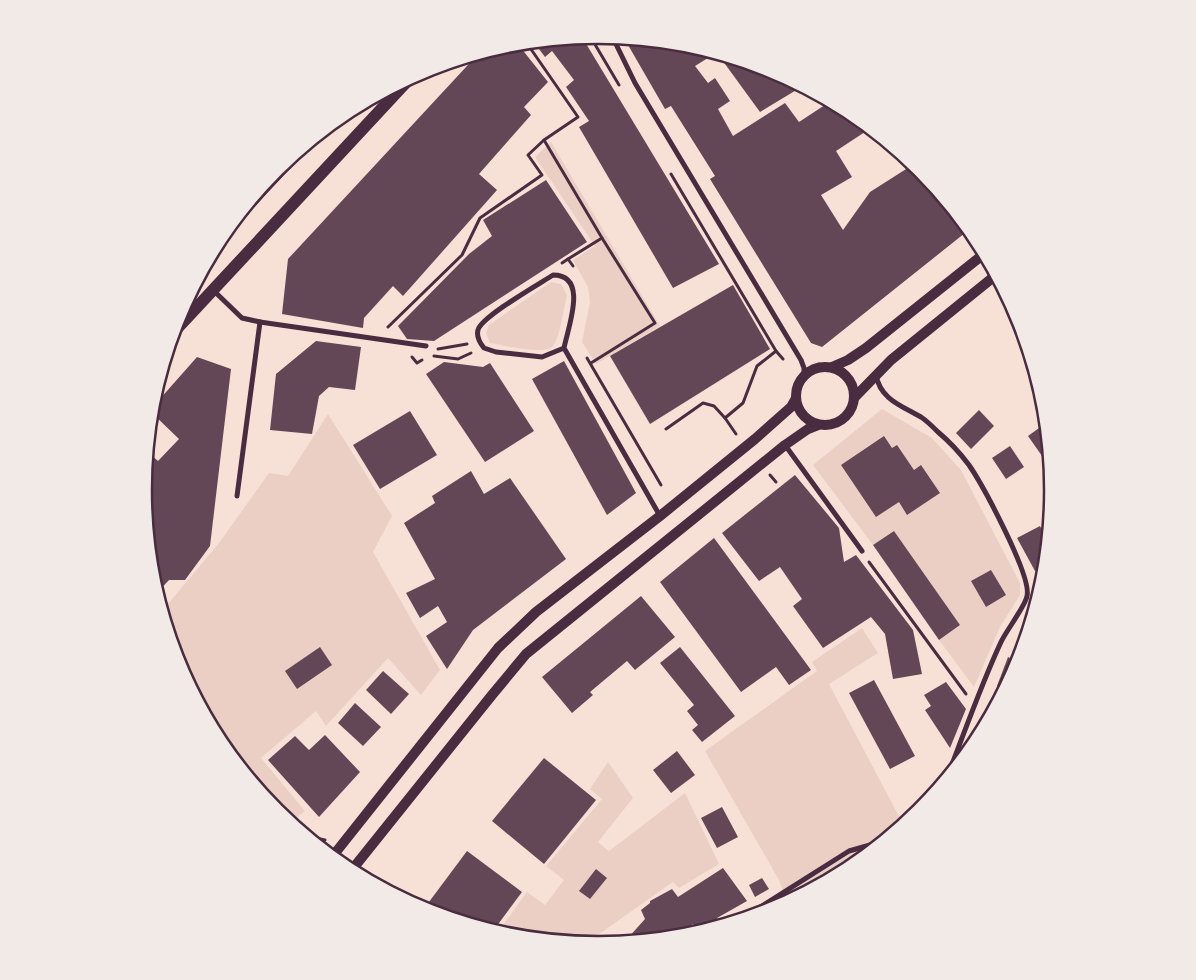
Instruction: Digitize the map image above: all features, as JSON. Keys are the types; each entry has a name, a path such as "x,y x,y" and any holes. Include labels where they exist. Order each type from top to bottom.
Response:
{"main road":[{"path":"186,319 397,92"},
{"path":"818,425 803,416 795,400 798,382 804,375 817,367 832,367 848,360 866,348 979,258"},
{"path":"854,398 891,360 991,279"},
{"path":"357,865 526,654 785,445 808,429 818,425 838,422 846,416 852,408 854,398 851,382 846,375 832,367"},
{"path":"336,851 498,648 536,612 660,516 755,439 792,407 795,400"}],"street":[{"path":"616,45 635,84 801,360 804,375"},
{"path":"564,348 542,357 496,352 484,348 478,339 478,330 482,323 496,312 553,275 562,275 571,282 574,300 564,348 660,516"},
{"path":"213,290 242,318 428,348"},
{"path":"237,496 260,322"},
{"path":"876,375 883,393 923,418 952,444 970,467 1002,524 1027,580 1028,597 1004,635 954,760"},
{"path":"785,445 862,551"},
{"path":"768,902 850,851 867,846"}],"path":[{"path":"595,44 620,87"},
{"path":"376,339 462,255 480,218 542,176 528,155 544,140 578,117 531,49"},
{"path":"544,140 655,323 591,363 661,485"},
{"path":"670,172 776,351 785,362"},
{"path":"568,259 602,238"},
{"path":"428,348 467,344"},
{"path":"666,429 704,403 714,406 725,418 744,404 757,366 776,351"},
{"path":"458,359 472,353"},
{"path":"862,551 974,706"}],"shaded area":[{"path":"551,142 660,326 596,364 582,342 590,302 588,287 573,260 595,246 535,157"},
{"path":"551,282 561,284 567,295 559,330 552,347 531,350 490,343 486,333 489,325"},
{"path":"882,409 932,438 961,470 1020,583 1020,595 1000,627 974,687 939,640 960,625 894,531 873,545 813,465"},
{"path":"328,414 392,516 373,552 440,670 421,695 388,658 326,726 316,711 261,758 305,811 296,818 262,784 227,738 198,687 186,661 167,605 219,543 269,473 288,476"},
{"path":"862,628 878,653 829,684 900,819 846,861 784,895 779,880 705,751 817,671 812,662"},
{"path":"608,762 633,798 598,842 609,851 685,793 719,864 679,888 673,882 596,936 540,932 502,926 527,892 545,905 564,880 546,866 602,799 590,789"}],"building":[{"path":"586,44 719,264 673,288 579,127 589,121 566,87 574,80 552,51 545,57 538,48"},
{"path":"628,45 685,52 708,58 695,66 708,83 715,78 730,101 718,109 733,136 785,103 799,122 824,106 865,132 836,151 852,177 821,195 843,230 870,192 908,168 934,196 963,234 822,347 811,343 710,179 715,176 671,106 665,109"},
{"path":"523,50 548,82 524,107 531,115 479,174 497,190 403,296 393,286 364,318 363,328 282,314 288,259 470,63"},
{"path":"724,62 769,78 796,90 760,112"},
{"path":"546,180 587,242 434,341 407,339 398,326 469,254 492,236 483,220"},
{"path":"733,285 770,349 650,424 610,356"},
{"path":"316,341 361,347 355,390 329,387 319,396 312,434 270,430 276,374"},
{"path":"197,357 231,369 210,546 185,580 169,580 162,587 153,519 153,457 158,461 179,439 158,419 161,397"},
{"path":"564,361 636,493 607,515 532,379"},
{"path":"444,362 483,367 490,363 534,431 485,462 426,374"},
{"path":"979,410 994,426 971,449 956,433"},
{"path":"410,411 437,455 380,489 353,445"},
{"path":"1039,428 1042,456 1042,456 1028,436"},
{"path":"884,436 892,448 897,445 914,470 921,465 940,493 907,515 899,502 876,517 841,465"},
{"path":"1010,446 1024,467 1006,479 992,458"},
{"path":"471,471 484,494 510,478 566,559 473,630 447,669 426,636 447,622 438,606 420,618 406,593 435,579 404,523 435,503 432,496"},
{"path":"795,475 839,528 844,562 856,555 913,630 922,674 893,679 885,634 871,617 823,648 793,606 802,599 780,567 759,581 722,533"},
{"path":"1040,526 1042,530 1037,570 1035,571 1017,538"},
{"path":"894,531 960,625 939,640 873,545"},
{"path":"714,538 811,670 789,685 776,667 741,692 660,582"},
{"path":"991,570 1006,595 986,607 971,581"},
{"path":"641,596 675,637 635,670 627,661 590,692 593,695 572,713 542,677"},
{"path":"320,647 332,665 297,689 285,671"},
{"path":"680,647 735,716 702,742 692,730 698,725 687,711 694,705 660,663"},
{"path":"1008,657 1011,659 997,686"},
{"path":"383,671 409,694 391,714 366,690"},
{"path":"874,680 915,756 890,769 849,693"},
{"path":"946,682 966,709 950,748 925,710 931,706 924,695"},
{"path":"355,703 381,727 363,746 338,723"},
{"path":"325,735 360,772 319,817 268,760 295,736 309,750"},
{"path":"677,751 695,775 671,793 653,770"},
{"path":"544,758 596,800 544,864 492,821"},
{"path":"722,807 738,837 717,848 701,818"},
{"path":"467,851 522,892 498,925 455,913 429,903"},
{"path":"723,868 747,901 717,918 718,920 694,926 693,924 685,928 631,935 645,919 641,910 650,901 672,889 678,897"},
{"path":"596,869 607,878 590,899 579,891"},
{"path":"762,878 769,889 755,897 749,885"}]}
